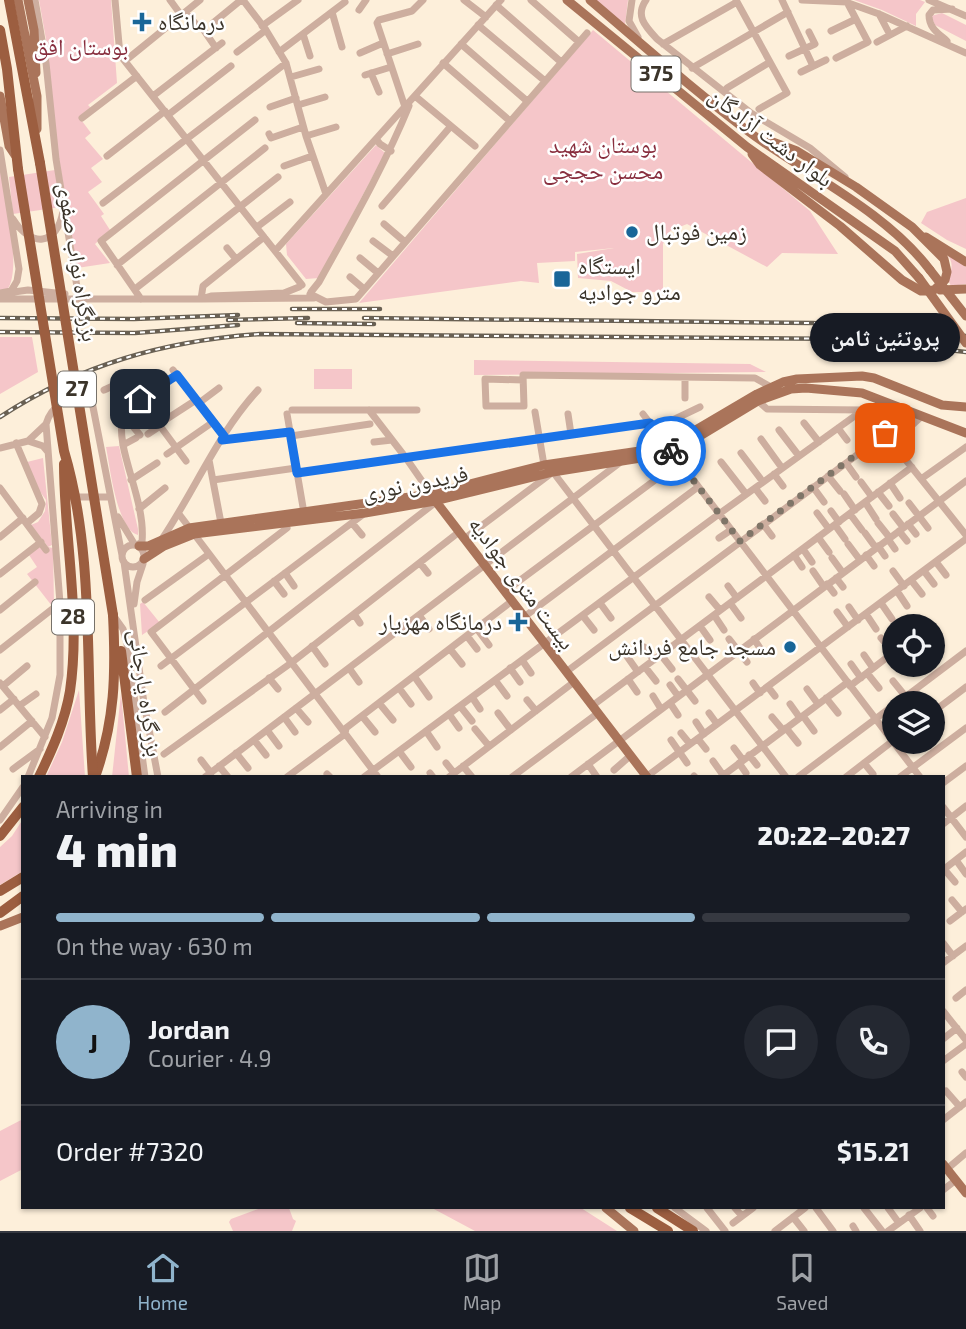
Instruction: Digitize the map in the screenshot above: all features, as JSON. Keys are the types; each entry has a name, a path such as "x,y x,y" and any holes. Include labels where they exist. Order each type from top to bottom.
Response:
{"highway":[{"name":"بزرگراه نواب صفوی","path":"9,0 38,150 113,615"},
{"name":"بزرگراه نواب صفوی","path":"0,30 18,165 64,451"},
{"name":"28","path":"40,775 65,712 72,666 72,596 64,451"},
{"name":"27","path":"64,451 73,481 84,580 94,775"},
{"name":"28","path":"95,775 106,744 113,711 116,667 113,615"},
{"name":"بزرگراه یارجانی","path":"113,615 122,657 137,775"},
{"path":"0,836 21,810"},
{"path":"0,891 21,878"},
{"path":"0,913 21,897"},
{"path":"0,913 21,908"},
{"path":"632,1209 668,1231"},
{"path":"659,1209 693,1231"}],"main road":[{"path":"18,0 37,96"},
{"path":"28,0 34,39 38,150"},
{"name":"بلوار دشت آزادگان","path":"566,0 747,147 902,257 966,343"},
{"name":"بلوار دشت آزادگان","path":"590,0 755,136 893,231 918,254 966,316"},
{"path":"0,96 9,146 18,165"},
{"path":"755,136 797,151 856,187 912,228 966,262"},
{"path":"747,147 760,165 840,226 902,280 921,291 966,289"},
{"path":"912,228 944,259 947,272 940,286 934,290 921,291"},
{"name":"فریدون نوری","path":"137,545 148,546 191,531 434,499 544,465 670,450 773,390 797,379 862,376 882,380 891,385"},
{"path":"806,388 848,381 891,385 942,405 966,407"},
{"name":"فریدون نوری","path":"305,517 365,513 553,472 670,450 773,390 806,388 862,393 921,417 966,431"},
{"name":"بیست متری جوادیه","path":"434,499 645,775"},
{"name":"فریدون نوری","path":"144,559 191,531"},
{"path":"0,926 21,918"},
{"path":"945,1166 966,1193"},
{"path":"607,1209 634,1231"}],"street":[{"path":"36,0 51,126 77,287 83,298"},
{"path":"115,0 120,55 301,286"},
{"path":"153,96 219,46 170,0"},
{"path":"213,23 242,0 264,28 286,63 303,127 326,194"},
{"path":"237,52 298,0"},
{"path":"405,107 377,27 379,20 412,11 423,0"},
{"path":"464,0 486,17"},
{"path":"531,0 579,42"},
{"path":"632,0 629,21 634,32 655,55"},
{"path":"646,0 640,8 640,17 645,27 663,44 751,113 829,162 856,187"},
{"path":"782,0 813,66"},
{"path":"802,0 844,1 966,53"},
{"path":"929,0 966,16"},
{"path":"125,61 199,1"},
{"path":"359,10 365,1 372,9"},
{"path":"663,44 737,1 787,93 759,109"},
{"path":"836,58 868,42 844,1"},
{"path":"279,52 334,7 345,2"},
{"path":"275,251 499,2 561,62"},
{"path":"334,7 342,47"},
{"path":"952,9 933,10 929,15 929,22 953,46"},
{"path":"692,68 788,12"},
{"path":"879,14 890,34"},
{"path":"831,31 856,19"},
{"path":"478,25 545,81"},
{"path":"877,42 907,26"},
{"path":"789,56 815,44 809,32"},
{"path":"2,295 33,299 201,299 310,295 326,303 352,300 587,33"},
{"path":"303,34 310,56"},
{"path":"363,40 363,52 383,44"},
{"path":"394,40 398,50"},
{"path":"387,54 418,44"},
{"path":"461,44 527,101"},
{"path":"801,72 826,60"},
{"path":"727,88 771,62"},
{"path":"103,203 185,137 286,63"},
{"path":"443,64 510,121"},
{"path":"107,156 231,66"},
{"path":"379,92 368,74 391,67"},
{"path":"291,77 319,69"},
{"path":"82,118 137,76"},
{"path":"270,107 325,97"},
{"path":"413,97 475,146"},
{"path":"310,295 391,151 413,97"},
{"path":"141,299 101,241 255,120"},
{"path":"382,205 451,126"},
{"path":"270,136 303,127"},
{"path":"306,136 336,127"},
{"path":"376,139 391,151"},
{"path":"117,265 265,148"},
{"path":"0,150 19,269 33,299"},
{"path":"284,166 312,156"},
{"path":"135,289 278,177"},
{"path":"257,228 290,202"},
{"path":"11,215 24,234 40,239 56,231 64,207"},
{"path":"384,224 405,242"},
{"path":"201,299 203,286 264,237"},
{"path":"373,241 393,256"},
{"path":"227,248 236,259"},
{"path":"246,252 253,261"},
{"path":"360,258 378,273"},
{"path":"2,295 14,285 19,269"},
{"path":"350,277 364,289"},
{"path":"201,299 211,296 284,293 301,286 308,286 310,295"},
{"path":"2,295 28,290 83,298"},
{"path":"140,399 175,372 223,438"},
{"path":"523,377 524,406 486,406 485,380 523,377 755,378 773,390"},
{"path":"685,378 685,398"},
{"path":"126,380 186,461"},
{"path":"104,390 126,380"},
{"path":"123,559 125,548 142,542 143,535 123,445 121,411 126,380"},
{"path":"123,445 219,388"},
{"path":"161,540 179,514 238,411 258,390"},
{"path":"28,441 64,401 81,396 89,398 94,407 123,559 157,775"},
{"path":"179,514 375,774 399,751 510,668 863,410 767,409 758,401"},
{"path":"649,775 966,537 879,423 878,411 884,406 896,406"},
{"path":"213,480 652,426 701,407"},
{"name":"بیست متری جوادیه","path":"369,410 434,499"},
{"path":"305,517 291,434 290,412 417,410"},
{"path":"121,411 141,436"},
{"path":"535,412 544,465"},
{"path":"568,414 571,434"},
{"path":"643,414 882,727"},
{"path":"909,428 921,417"},
{"path":"167,454 213,422"},
{"path":"804,423 819,442"},
{"path":"29,775 52,718 60,675 60,603 46,424"},
{"path":"223,438 291,434 370,424"},
{"path":"254,426 256,436"},
{"path":"838,429 847,440"},
{"path":"779,430 799,456"},
{"path":"566,672 885,433"},
{"path":"374,442 392,439"},
{"path":"761,439 782,468"},
{"path":"0,448 28,441 43,446 48,452"},
{"path":"0,537 39,513 42,504 16,443"},
{"path":"922,479 966,447"},
{"path":"741,453 764,482"},
{"path":"209,460 222,527"},
{"path":"201,761 208,775 622,461"},
{"path":"722,462 746,494"},
{"path":"131,480 157,463"},
{"path":"514,584 678,463"},
{"path":"846,463 859,480 889,506"},
{"path":"514,775 628,679 912,467"},
{"path":"164,754 291,663 420,563 553,472 784,775"},
{"path":"774,474 783,486"},
{"path":"828,476 842,493 863,531 885,555"},
{"path":"574,775 966,481"},
{"path":"890,484 900,498"},
{"path":"524,617 698,487"},
{"path":"813,487 824,502"},
{"path":"0,488 3,498 25,521 46,550"},
{"path":"139,509 165,488"},
{"path":"755,488 765,501"},
{"path":"53,497 110,497"},
{"path":"110,497 122,527 144,551 136,589 134,625"},
{"path":"165,712 434,499"},
{"path":"865,502 895,549"},
{"path":"909,503 928,528"},
{"path":"831,511 834,525"},
{"path":"161,666 305,555 365,513"},
{"path":"817,513 834,525 846,542 874,566"},
{"path":"893,514 903,527 907,541"},
{"path":"352,523 362,536"},
{"path":"763,524 772,536"},
{"path":"903,527 916,534"},
{"path":"204,701 152,632 287,528"},
{"path":"719,538 731,530"},
{"path":"818,537 841,574 843,587"},
{"path":"0,574 41,542"},
{"path":"803,549 812,562"},
{"path":"145,600 209,554"},
{"path":"794,555 802,567"},
{"path":"123,559 134,567 141,565 144,559"},
{"path":"936,562 946,575"},
{"path":"420,563 428,573"},
{"path":"813,571 834,593"},
{"path":"893,571 907,606"},
{"path":"924,571 934,584"},
{"path":"285,573 295,586"},
{"path":"841,574 851,579"},
{"path":"911,580 922,594"},
{"path":"274,581 284,594"},
{"path":"0,610 35,582"},
{"path":"728,586 741,618"},
{"path":"709,597 724,630"},
{"path":"290,775 345,734 346,728 512,601"},
{"path":"0,650 60,603"},
{"path":"600,603 611,618"},
{"path":"881,603 889,614"},
{"path":"849,607 858,620"},
{"path":"837,612 848,627"},
{"path":"354,614 360,623"},
{"path":"866,614 876,629"},
{"path":"113,615 123,629 127,644 145,775"},
{"path":"419,615 429,629"},
{"path":"583,615 594,630"},
{"path":"699,626 710,640"},
{"path":"477,629 489,645"},
{"path":"467,636 478,649"},
{"path":"729,639 747,662"},
{"path":"754,639 762,651"},
{"path":"312,646 325,664"},
{"path":"644,647 671,669"},
{"path":"450,649 462,664"},
{"path":"626,655 656,681"},
{"path":"864,655 867,673"},
{"path":"913,691 964,656"},
{"path":"522,660 531,673"},
{"path":"723,775 826,698 882,662"},
{"path":"851,664 867,673 879,688"},
{"path":"27,666 1,685 45,737"},
{"path":"349,668 359,682"},
{"path":"510,668 520,682"},
{"path":"414,676 429,697"},
{"path":"269,678 278,689"},
{"path":"628,679 637,692"},
{"path":"678,679 695,701"},
{"path":"495,680 508,696"},
{"path":"893,681 902,691"},
{"path":"446,763 451,775 574,682"},
{"path":"753,683 760,693"},
{"path":"670,685 678,696"},
{"path":"768,687 775,696"},
{"path":"945,703 966,687"},
{"path":"399,688 411,704"},
{"path":"807,689 818,704"},
{"path":"19,706 36,694"},
{"path":"653,696 661,709"},
{"path":"472,697 480,709"},
{"path":"826,698 838,713"},
{"path":"0,710 14,699"},
{"path":"527,700 536,711"},
{"path":"379,703 393,720"},
{"path":"670,703 678,715"},
{"path":"790,704 814,731"},
{"path":"460,706 489,746"},
{"path":"296,708 308,722"},
{"path":"498,713 511,730"},
{"path":"709,713 717,724"},
{"path":"449,714 459,728"},
{"path":"801,775 882,714"},
{"path":"362,716 375,732"},
{"path":"284,717 295,732"},
{"path":"772,717 798,743"},
{"path":"0,747 32,721"},
{"path":"695,722 705,749"},
{"path":"902,775 966,728"},
{"path":"267,730 279,746"},
{"path":"426,732 437,747"},
{"path":"681,733 690,744"},
{"path":"254,740 266,755"},
{"path":"671,740 687,763"},
{"path":"13,769 41,748"},
{"path":"734,748 744,760 757,765"},
{"path":"849,775 882,749"},
{"path":"399,751 411,767"},
{"path":"236,754 248,768"},
{"path":"902,754 918,775"},
{"path":"614,770 630,755"},
{"path":"744,760 746,773"},
{"path":"713,761 721,775"},
{"path":"864,763 873,774"},
{"path":"588,764 596,775"},
{"path":"219,766 226,775"},
{"path":"463,766 470,775"},
{"path":"945,782 966,766"},
{"path":"0,820 21,790"},
{"path":"945,822 966,806"},
{"path":"945,810 966,837"},
{"path":"945,868 966,852"},
{"path":"956,860 966,874"},
{"path":"945,870 955,882"},
{"path":"950,921 964,911 953,900"},
{"path":"945,946 953,956"},
{"path":"945,962 966,946"},
{"path":"956,998 966,990"},
{"path":"945,1013 966,1042 945,1059"},
{"path":"945,1037 957,1028"},
{"path":"945,1118 963,1104 946,1091"},
{"path":"945,1166 966,1153"},
{"path":"945,1188 956,1180"},
{"path":"676,1209 706,1231"},
{"path":"708,1209 725,1231"},
{"path":"736,1209 742,1216"},
{"path":"733,1223 752,1209"},
{"path":"778,1230 804,1209"},
{"path":"817,1209 833,1231"},
{"path":"864,1209 882,1231"},
{"path":"888,1209 894,1228 914,1210 920,1231"},
{"path":"928,1209 933,1216"},
{"path":"793,1217 804,1231"}],"green space":[{"name":"بوستان افق","path":"39,0 111,0 117,83 88,105 91,108 79,117 91,133 85,138 103,159 91,168 102,182 88,192 104,214 101,216 110,230 95,244 110,263 77,268 54,129 47,45"},
{"path":"594,0 628,0 625,25"},
{"path":"854,0 925,2 916,14 916,26"},
{"path":"942,13 966,25 966,41 935,25 931,16"},
{"name":"بوستان شهید محسن حججی","path":"593,30 810,211 838,254 782,253 767,267 687,224 670,231 663,244 663,292 632,292 611,281 578,278 577,254 614,248 575,252 575,261 537,263 539,283 521,281 359,303"},
{"path":"376,145 385,153 319,278 306,279 287,255 286,244"},
{"path":"0,165 11,230 13,266 7,290 0,291"},
{"path":"55,170 61,207 13,214 9,177"},
{"path":"966,198 966,249 921,223 927,212"},
{"path":"943,250 966,267 966,284 951,286 948,280 952,264"},
{"path":"0,337 32,337 38,372 0,394"},
{"path":"474,360 750,364 766,372 474,375"},
{"path":"314,369 352,369 352,389 314,389"},
{"path":"119,446 138,535 131,531 125,522 112,482 106,447"},
{"path":"43,458 52,545 48,547 31,525 38,522 45,511 46,500 27,462"},
{"path":"39,547 53,548 52,606 27,574 37,567 29,555"},
{"path":"143,602 160,623 142,635 140,604"},
{"path":"79,690 85,775 47,775 62,742"},
{"path":"121,693 129,775 112,775"},
{"path":"21,822 21,872 0,885 0,847"},
{"path":"21,1120 21,1170 0,1181 0,1131"},
{"path":"258,1209 289,1209 296,1221 292,1231 233,1231 229,1222"},
{"path":"434,1209 583,1209 617,1231 475,1231"}],"railway":[{"path":"292,309 380,309"},
{"path":"0,318 134,319 238,315"},
{"path":"228,320 308,318"},
{"path":"364,318 813,323 861,327"},
{"path":"297,323 374,324"},
{"path":"0,332 135,333 238,325"},
{"path":"850,330 913,330"},
{"path":"0,417 61,383 125,358 191,342 260,334 855,339 966,352"},
{"path":"904,335 966,336"}],"way so far":[{"path":"671,451 740,541 885,433"}],"place":[{"name":"درمانگاه","path":"142,22"},
{"name":"زمین فوتبال","path":"632,232"},
{"name":"ایستگاه مترو جوادیه","path":"562,279"},
{"name":"پروتئین ثامن","path":"885,433"},
{"name":"درمانگاه مهزیار","path":"518,622"},
{"name":"مسجد جامع فردانش","path":"790,647"}],"route":[{"path":"140,399 177,375 224,436 222,440 290,432 297,473 650,423 671,451"}]}
